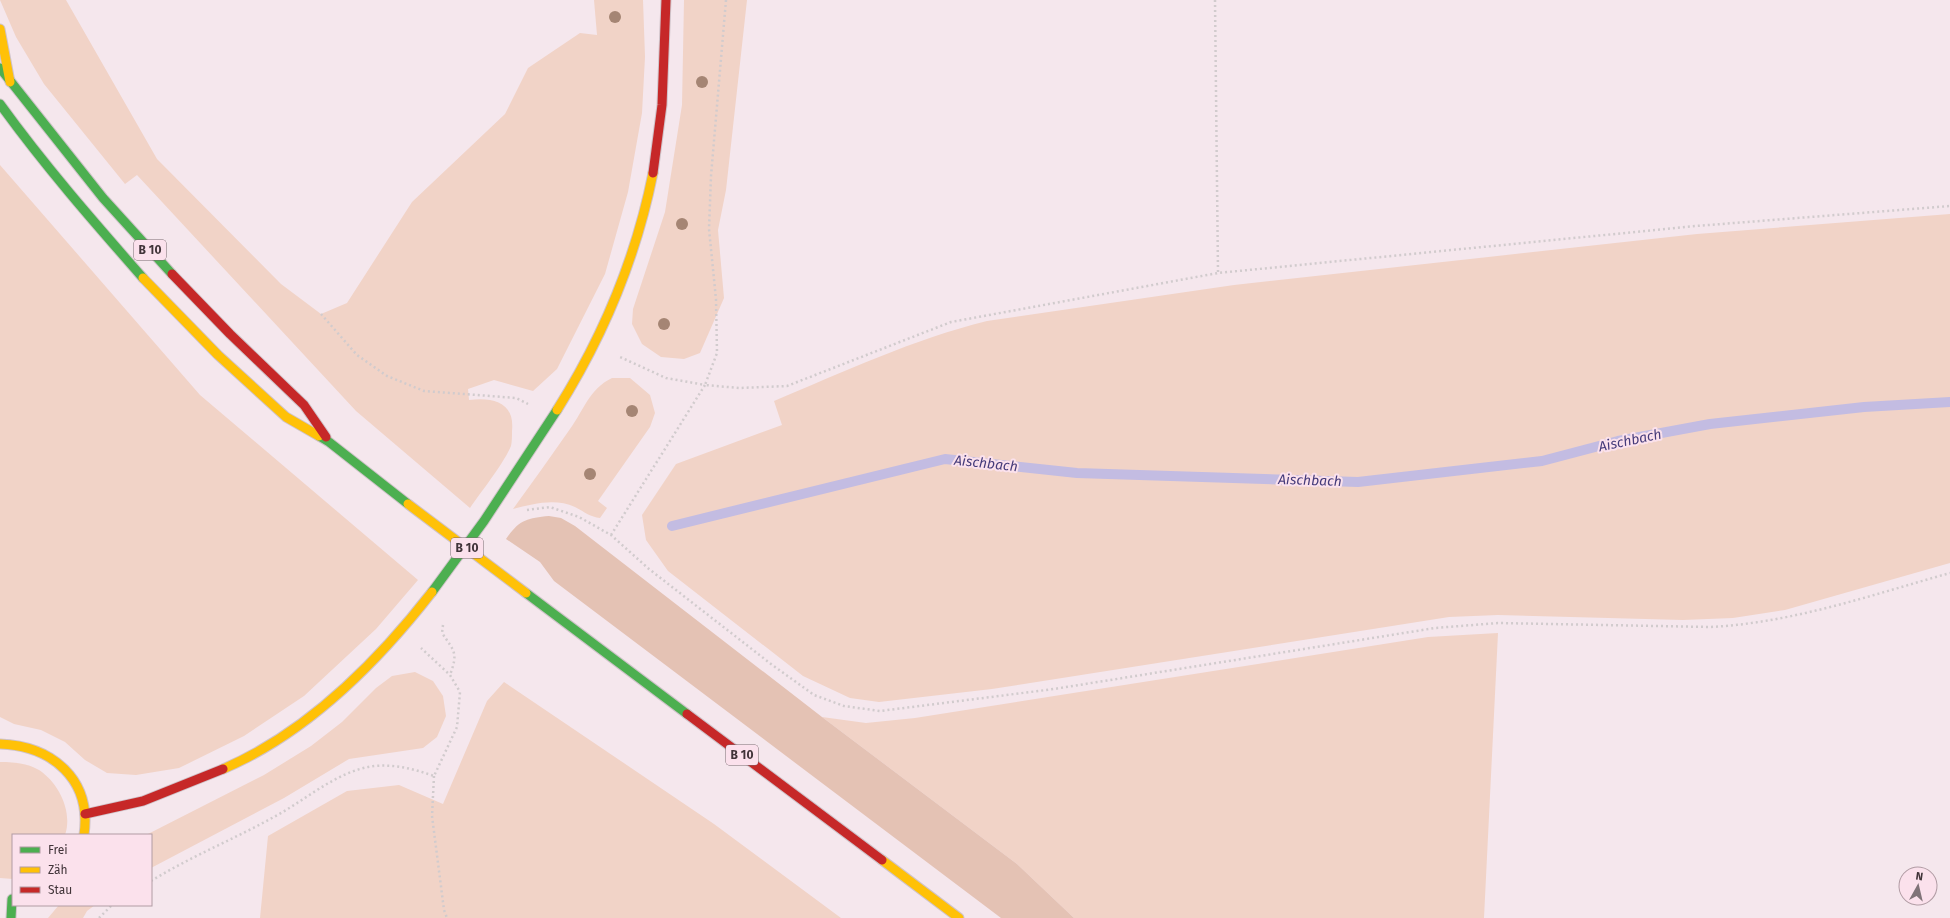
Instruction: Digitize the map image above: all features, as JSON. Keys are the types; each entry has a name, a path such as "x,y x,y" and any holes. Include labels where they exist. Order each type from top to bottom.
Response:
{"main road":[{"path":"85,814 115,810 165,794 257,753 304,721 355,679 400,629 453,563 492,510 554,416 594,345 620,286 635,246 649,191 659,140 664,70 666,0"},
{"path":"0,29 10,82"},
{"name":"B 10","path":"0,68 103,198 163,265 230,334 304,405 329,442"},
{"name":"B 10","path":"0,104 27,142 75,201 143,278 218,355 286,417 329,442 408,504 959,918"},
{"path":"7,132 27,142"},
{"path":"0,744 15,743 32,748 54,759 63,766 74,781 82,797 85,814 84,834"},
{"path":"0,898 12,899 11,918"}],"path":[{"path":"726,0 710,176 709,229 716,299 717,353 705,385 611,535 649,569 814,696 844,706 880,712 1054,689 1435,628 1498,623 1710,627 1745,626 1798,615 1950,573"},
{"path":"1215,0 1218,273"},
{"path":"594,345 666,378 705,385 739,388 786,386 951,322 1218,273 1696,226 1950,206"},
{"path":"321,314 356,355 387,376 424,391 516,398 554,416"},
{"path":"400,629 450,676 460,692 457,727 434,776 432,816 444,910 447,918"},
{"path":"152,880 192,858 273,818 347,773 374,766 406,767 434,776"},
{"path":"99,918 111,906"}],"shaded area":[{"path":"0,0 66,0 157,159 281,284 321,314 347,303 412,202 505,114 528,68 580,33 597,35 594,0 643,0 645,57 642,113 628,192 605,274 557,369 533,391 494,380 468,389 469,400 478,399 494,401 501,404 510,414 512,421 511,446 508,453 470,508 356,411 137,175 125,184 44,84 16,37"},
{"path":"684,0 747,0 726,190 718,230 724,298 700,353 684,359 661,357 642,344 632,324 633,309 665,212 682,105"},
{"path":"0,165 200,395 418,580 376,629 304,696 244,736 179,768 136,775 107,773 85,760 65,742 41,730 14,724 0,717"},
{"path":"1950,214 1950,563 1785,610 1733,618 1683,620 1498,615 1449,617 992,689 879,702 850,698 803,676 668,571 646,540 642,515 676,464 782,425 774,401 906,347 960,328 987,321 1234,285 1697,234"},
{"path":"612,378 630,378 650,395 655,413 650,427 598,501 607,508 600,518 567,504 552,502 528,505 513,509 575,422 592,394"},
{"path":"549,516 561,518 575,526 822,717 1017,864 1074,918 1001,918 554,581 540,562 506,539 515,528 524,521"},
{"path":"1498,633 1484,918 1074,918 1017,864 822,717 866,723 915,718 1428,637"},
{"path":"415,672 433,681 443,696 446,716 437,737 423,748 349,759 284,798 152,867 152,834 148,834 264,775 311,746 342,722 376,688 392,676"},
{"path":"504,682 714,824 841,918 260,918 268,836 347,791 399,785 443,804 487,701"},
{"path":"0,762 25,764 39,770 53,782 66,808 67,826 65,834 12,834 12,879 0,878"},
{"path":"58,906 94,906 87,911 83,918 48,918"}],"waterway":[{"name":"Aischbach","path":"672,526 945,459 1077,473 1358,482 1542,461 1618,441 1710,424 1864,407 1950,402"}],"traffic: fast":[{"path":"0,68 103,198 172,274"},
{"path":"0,104 51,171 143,278"},
{"path":"432,592 484,521 557,410"},
{"path":"319,436 329,442 408,504"},
{"path":"526,593 687,714"},
{"path":"11,918 12,899"}],"traffic: slow":[{"path":"0,29 10,82"},
{"path":"557,410 589,354 616,296 637,236 653,173"},
{"path":"143,278 218,355 286,417 319,436"},
{"path":"408,504 526,593"},
{"path":"223,769 254,754 283,736 338,694 388,645 432,592"},
{"path":"0,744 19,746 36,751 52,759 64,769 75,782 82,797 85,815 84,834"},
{"path":"882,860 959,918"}],"traffic: jam":[{"path":"653,173 662,105 666,0"},
{"path":"172,274 230,334 304,405 326,437"},
{"path":"687,714 882,860"},
{"path":"85,814 143,801 223,769"}]}
